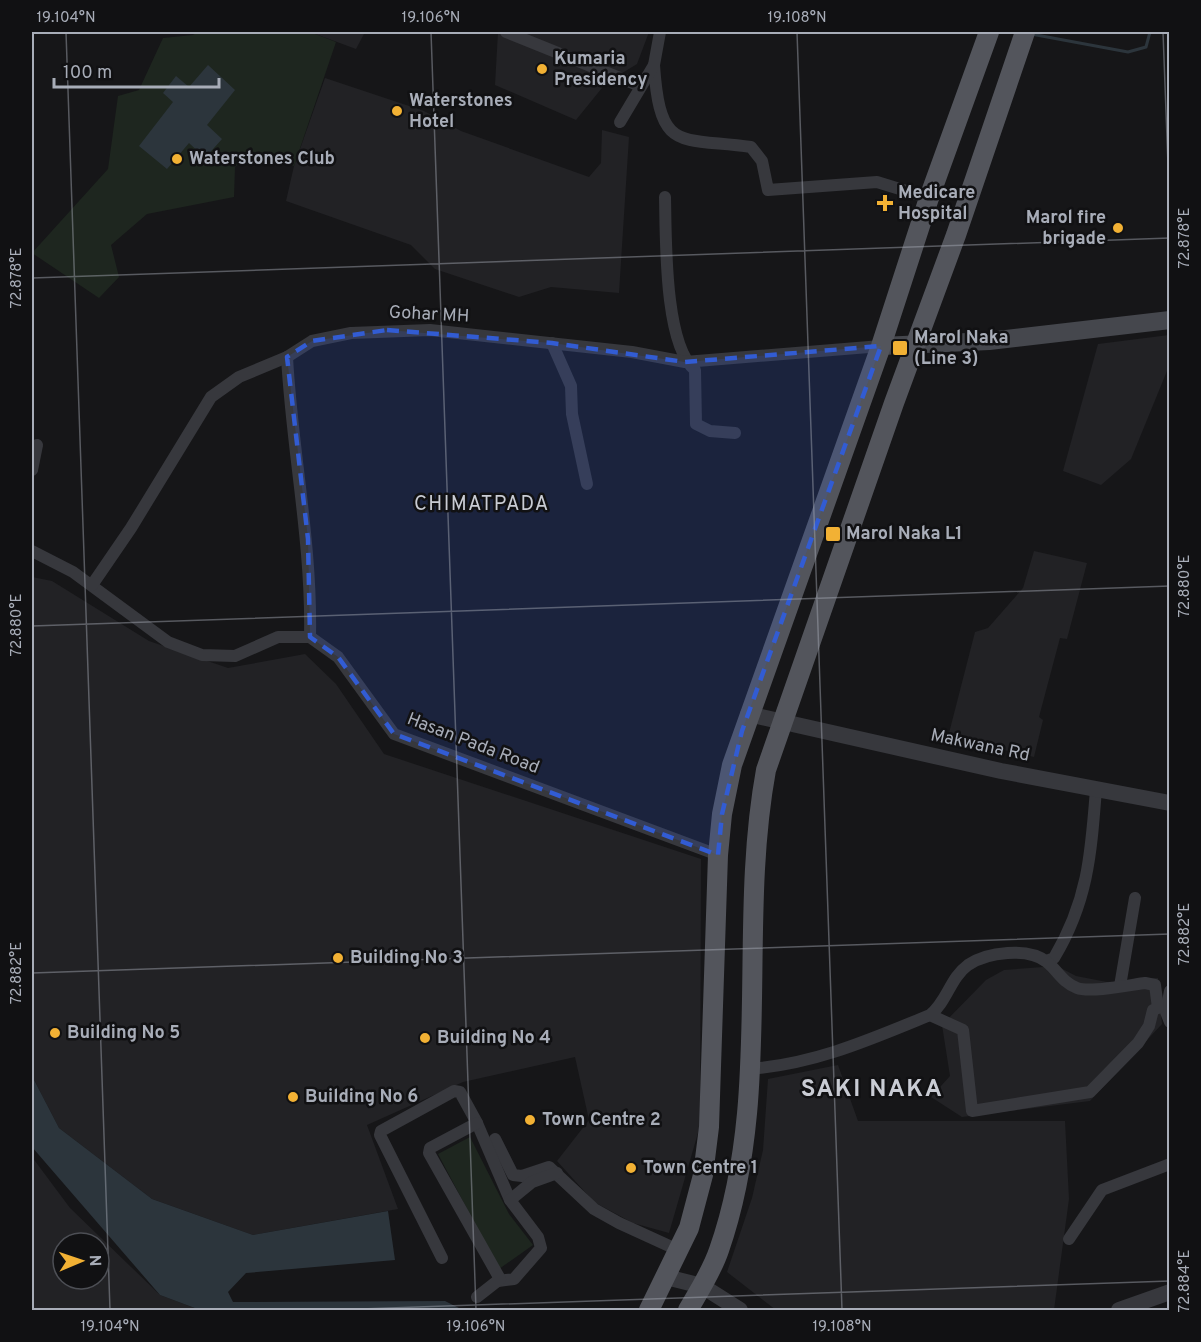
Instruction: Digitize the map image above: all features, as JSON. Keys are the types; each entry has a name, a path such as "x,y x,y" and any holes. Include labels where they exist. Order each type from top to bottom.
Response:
{"main road":[{"path":"649,1311 689,1228 703,1175 709,1127 718,855 722,814 732,765 748,714 881,346 929,198 989,32"},
{"path":"688,1311 719,1251 742,1160 749,1069 753,871 757,820 766,770 1024,35"},
{"path":"916,242 949,254"},
{"path":"881,346 989,341 1170,320"}],"street":[{"path":"506,32 640,86"},
{"path":"660,32 654,65 659,106 671,134 683,141 751,147 762,161 768,190 876,182 929,198"},
{"path":"620,122 654,65"},
{"path":"665,197 669,289 673,320 685,362 694,370 696,424 710,431 735,433"},
{"name":"Gohar MH","path":"92,585 131,528 211,397 239,378 286,357 312,341 351,333 430,330 632,352 685,362 881,346"},
{"path":"552,343 571,386 572,414 587,484"},
{"path":"32,551 73,572 168,642 202,655 235,656 278,637 310,637 308,538 295,460 286,357"},
{"path":"32,470 38,445"},
{"name":"Hasan Pada Road","path":"310,637 338,657 394,734 718,855"},
{"name":"Makwana Rd","path":"748,714 1170,803"},
{"path":"1046,961 1054,958 1070,931 1084,894 1092,841 1096,789"},
{"path":"1120,986 1135,898"},
{"path":"749,1069 786,1066 845,1050 930,1015 941,1006 960,972 970,964 1023,952 1046,961 1062,981 1080,990 1155,985 1158,1008 1154,1010 1149,1026 1138,1043 1090,1092 972,1111 963,1030 930,1015"},
{"path":"1170,991 1166,1012 1170,1022"},
{"path":"442,1258 380,1135 381,1131 454,1091 460,1092 477,1123 510,1200 538,1237 541,1248 514,1279 498,1281 477,1297"},
{"path":"477,1123 430,1148 429,1153 500,1279 498,1281"},
{"path":"495,1139 513,1175 522,1176 549,1167 575,1194 594,1209 678,1250"},
{"path":"1069,1239 1102,1190 1170,1164"},
{"path":"510,1200 532,1182 557,1173"},
{"path":"666,1276 702,1286 740,1311"},
{"path":"1119,1311 1170,1292"}],"highlighted area":[{"path":"387,330 552,343 685,362 881,346 742,731 722,814 718,855 394,734 338,657 310,637 308,539 287,357 312,341"}],"shaded area":[{"name":"Waterstones Club","path":"197,32 310,32 336,42 294,166 253,152 235,167 234,197 147,214 111,245 119,277 99,298 32,253 108,169 118,96 139,90 163,38 193,35"},
{"path":"310,32 365,32 356,49"},
{"path":"498,32 649,32 637,64 606,83 576,120 495,85"},
{"name":"Waterstones Club","path":"208,65 235,90 207,125 222,139 205,158 189,143 167,169 139,146 173,102 163,93 176,76 189,87"},
{"path":"325,78 424,111 461,131 589,177 601,163 602,130 629,137 619,293 551,287 519,297 435,269 411,245 286,201 294,166"},
{"path":"1169,335 1169,366 1131,459 1101,485 1063,471 1098,344"},
{"path":"1034,551 1087,563 1067,639 1060,638 1039,717 1043,720 1034,757 948,737 975,632 988,628 1023,588"},
{"path":"32,577 52,581 149,641 228,668 305,654 336,684 384,754 701,859 700,1126 669,1233 633,1223 594,1202 557,1161 589,1120 575,1057 463,1082 367,1125 398,1209 253,1235 152,1199 59,1128 32,1076"},
{"path":"1057,966 1076,976 1107,982 1158,978 1162,1024 1090,1101 962,1117 931,1097 950,1076 942,1025 986,980 1004,970"},
{"path":"838,1065 858,1121 1065,1121 1069,1199 1054,1310 776,1310 727,1272 752,1198 763,1150 768,1079"},
{"path":"32,1076 59,1128 152,1199 253,1235 388,1211 395,1260 246,1273 228,1292 233,1302 445,1301 463,1310 200,1310 160,1295 111,1238 111,1231 105,1231 32,1147"},
{"path":"470,1137 509,1214 533,1245 499,1269 438,1154"},
{"path":"32,1157 70,1208 94,1231 51,1231 51,1291 111,1291 111,1248 160,1295 200,1310 32,1310"}],"waterway":[{"path":"1031,34 1128,52 1146,47 1150,32"}],"place":[{"name":"Kumaria Presidency","path":"542,69"},
{"name":"Waterstones Hotel","path":"397,111"},
{"name":"Waterstones Club","path":"177,159"},
{"name":"Medicare Hospital","path":"885,203"},
{"name":"Marol fire brigade","path":"1118,228"},
{"name":"Marol Naka (Line 3)","path":"900,348"},
{"name":"Marol Naka L1","path":"833,534"},
{"name":"Building No 3","path":"338,958"},
{"name":"Building No 5","path":"55,1033"},
{"name":"Building No 4","path":"425,1038"},
{"name":"Building No 6","path":"293,1097"},
{"name":"Town Centre 2","path":"530,1120"},
{"name":"Town Centre 1","path":"631,1168"}],"district":[{"name":"CHIMATPADA","path":"482,505"},
{"name":"SAKI NAKA","path":"872,1090"}]}
